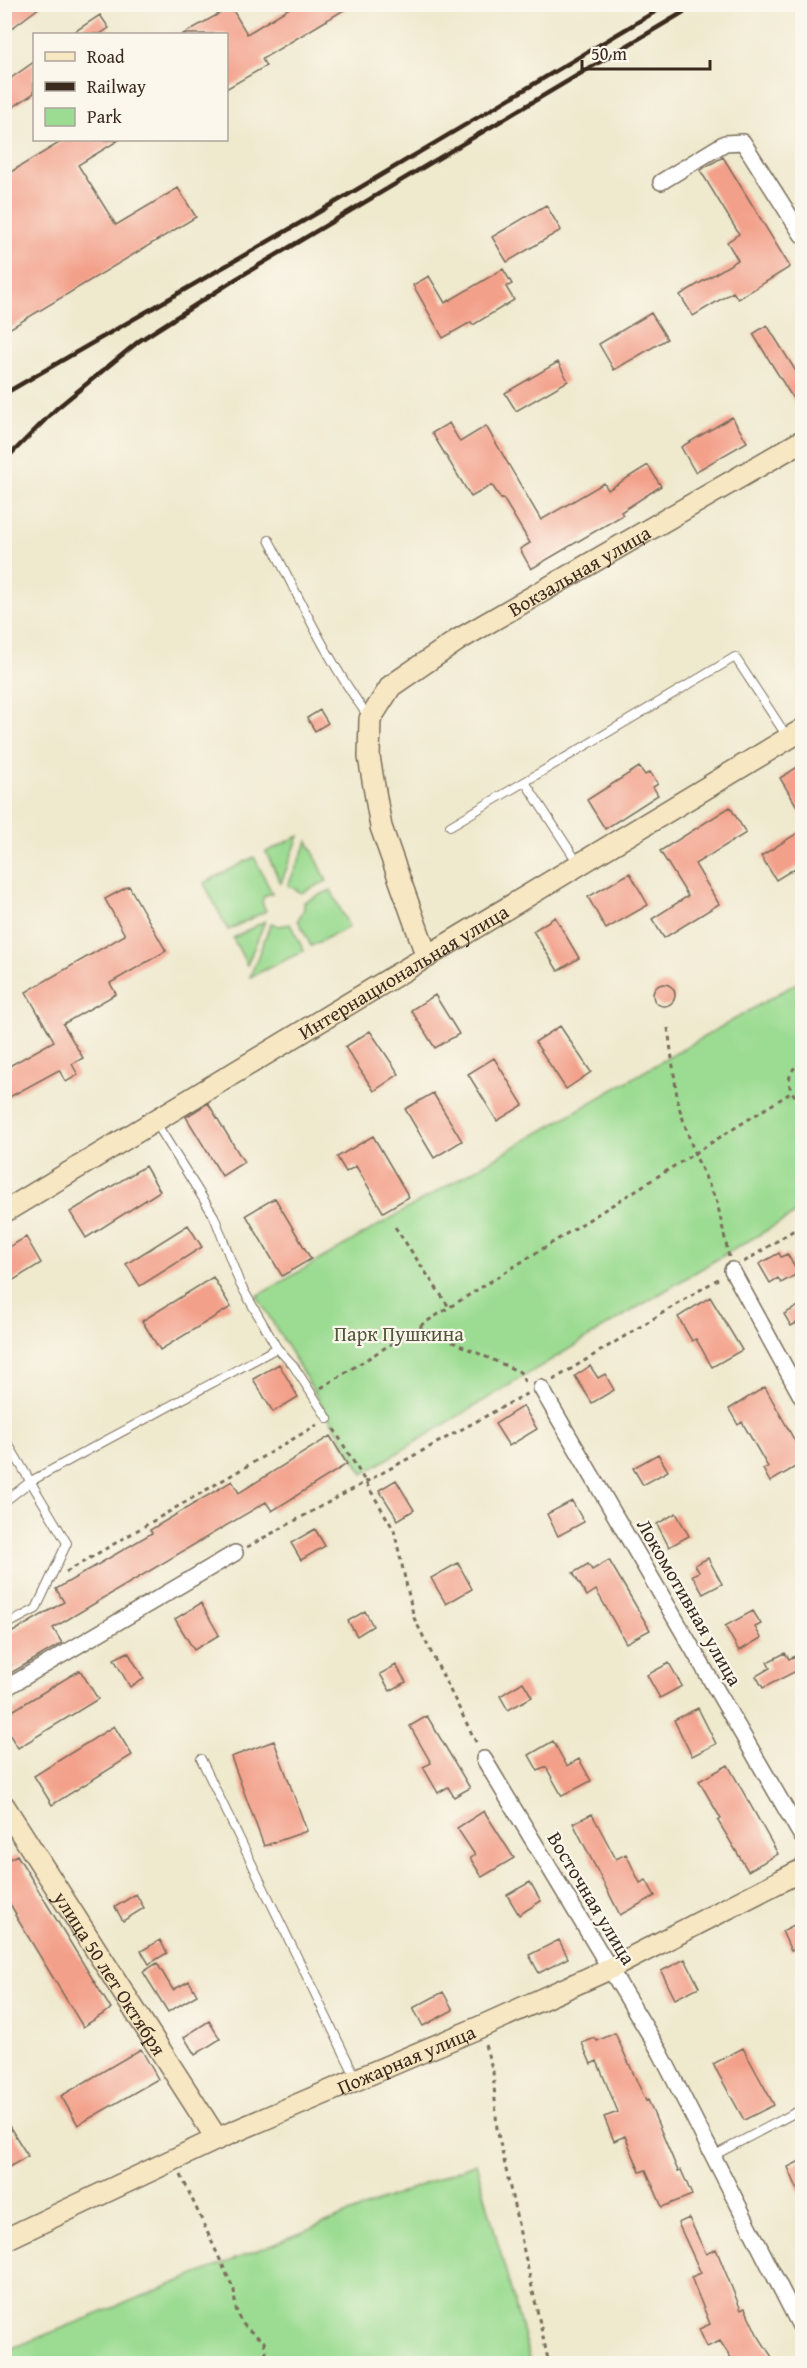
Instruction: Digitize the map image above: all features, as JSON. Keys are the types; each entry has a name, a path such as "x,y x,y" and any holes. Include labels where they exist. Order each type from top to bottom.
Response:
{"street":[{"path":"661,182 725,143 743,142 802,235"},
{"name":"Вокзальная улица","path":"370,719 391,686 458,640 802,441"},
{"path":"370,719 369,757 381,828 427,957"},
{"name":"Интернациональная улица","path":"4,1212 796,734"},
{"path":"732,1270 802,1398"},
{"name":"Локомотивная улица","path":"536,1390 802,1837"},
{"path":"4,1689 235,1553"},
{"name":"Восточная улица","path":"484,1759 660,2052 802,2330"},
{"name":"улица 50 лет Октября","path":"4,1806 217,2139"},
{"name":"Пожарная улица","path":"4,2240 217,2139 480,2027 609,1969 802,1870"}],"lane":[{"path":"269,540 353,696 370,719"},
{"path":"450,826 735,657 796,734"},
{"path":"525,782 580,865"},
{"path":"155,1122 214,1216 240,1284 277,1348 293,1365 328,1419"},
{"path":"4,1502 31,1480 277,1348"},
{"path":"4,1437 67,1543 36,1609 4,1626"},
{"path":"201,1759 357,2079"},
{"path":"713,2156 802,2109"}],"path":[{"path":"668,1028 678,1104 695,1155 717,1202 732,1270"},
{"path":"802,1062 794,1068 789,1081 792,1092 802,1101"},
{"path":"312,1394 792,1092"},
{"path":"235,1553 536,1390 802,1225"},
{"path":"395,1227 449,1307"},
{"path":"418,1326 520,1372 536,1390"},
{"path":"47,1583 328,1419 394,1530 414,1618 484,1759"},
{"path":"480,2027 493,2071 497,2130 549,2364"},
{"path":"174,2160 234,2290 236,2310 241,2324 264,2342 268,2364"}],"green space":[{"path":"299,836 281,883 266,852"},
{"path":"308,841 327,881 301,893 288,885"},
{"path":"254,857 272,893 264,896 262,902 266,911 228,930 204,883"},
{"path":"331,890 349,927 311,946 298,920 304,909 304,902"},
{"path":"265,921 247,965 233,938"},
{"path":"271,923 279,926 290,924 304,951 250,977"},
{"name":"Парк Пушкина","path":"802,980 802,1210 363,1474 257,1296"},
{"path":"476,2163 531,2363 5,2363 5,2351"}],"building":[{"path":"11,4 44,4 4,34 4,9"},
{"path":"296,4 354,4 262,59 266,66 228,88 228,33 185,33 231,7 247,34"},
{"path":"100,15 109,28 102,33 73,33"},
{"path":"33,63 33,94 4,113 4,83"},
{"path":"62,141 117,141 78,165 116,225 178,188 196,217 4,332 4,176"},
{"path":"723,157 790,267 738,299 733,292 693,316 680,295 738,260 727,242 739,234 700,170"},
{"path":"546,205 561,230 507,262 492,237"},
{"path":"503,269 512,284 506,287 514,300 473,325 471,322 443,338 413,285 429,276 445,303"},
{"path":"651,313 667,339 614,370 599,344"},
{"path":"767,325 802,381 802,413 753,334"},
{"path":"558,362 568,381 516,411 505,393"},
{"path":"732,417 747,442 695,472 681,447"},
{"path":"449,423 460,442 486,426 541,520 604,483 608,490 648,465 661,486 621,512 623,515 531,569 520,549 530,543 503,498 501,499 492,485 471,497 432,433"},
{"path":"320,710 328,723 315,731 307,718"},
{"path":"802,764 802,815 780,778"},
{"path":"639,767 645,775 650,772 658,784 653,787 658,795 605,829 587,800"},
{"path":"730,807 746,833 695,864 719,904 664,938 652,919 688,896 660,851"},
{"path":"802,830 802,864 776,880 761,856"},
{"path":"630,873 648,905 606,929 588,897"},
{"path":"129,886 166,951 110,983 116,994 63,1024 83,1058 72,1064 78,1075 66,1082 59,1070 4,1100 4,1069 54,1041 26,992 125,935 105,899"},
{"path":"555,917 579,958 558,971 533,931"},
{"path":"664,984 672,987 675,995 672,1003 664,1006 656,1003 653,995 656,987"},
{"path":"435,995 459,1034 435,1048 411,1010"},
{"path":"560,1026 591,1072 566,1089 535,1042"},
{"path":"370,1031 399,1074 374,1091 345,1047"},
{"path":"494,1058 523,1105 497,1121 468,1074"},
{"path":"433,1093 462,1141 434,1158 405,1109"},
{"path":"208,1103 244,1162 222,1176 186,1117"},
{"path":"373,1136 409,1197 383,1212 356,1166 346,1172 337,1157"},
{"path":"145,1166 160,1191 86,1238 70,1212"},
{"path":"275,1198 311,1259 282,1276 246,1215"},
{"path":"188,1225 202,1247 140,1286 126,1264"},
{"path":"26,1237 41,1263 4,1286 4,1250"},
{"path":"779,1253 781,1257 787,1254 799,1273 781,1283 778,1278 770,1283 759,1264"},
{"path":"213,1277 231,1307 160,1350 142,1321"},
{"path":"710,1297 742,1350 712,1367 696,1339 692,1341 678,1317"},
{"path":"802,1304 802,1320 791,1326 784,1314"},
{"path":"279,1364 298,1397 273,1412 253,1379"},
{"path":"590,1366 598,1378 605,1374 614,1390 592,1403 575,1376"},
{"path":"765,1387 802,1450 802,1463 770,1482 763,1469 768,1467 742,1422 738,1425 729,1409"},
{"path":"523,1406 537,1429 509,1446 495,1424"},
{"path":"330,1436 347,1464 272,1511 266,1502 53,1628 62,1643 4,1677 4,1637 64,1602 56,1589 152,1533 150,1530 232,1481 239,1493"},
{"path":"658,1454 668,1471 643,1485 633,1468"},
{"path":"396,1480 414,1510 398,1520 379,1490"},
{"path":"572,1501 584,1522 558,1536 547,1514"},
{"path":"676,1513 689,1536 669,1547 657,1524"},
{"path":"315,1529 325,1546 301,1560 291,1543"},
{"path":"708,1558 722,1584 703,1594 692,1575 699,1572 695,1565"},
{"path":"609,1560 650,1630 626,1643 596,1590 587,1596 573,1573 588,1564 592,1570"},
{"path":"458,1563 472,1589 446,1604 431,1578"},
{"path":"201,1603 219,1635 194,1650 175,1619"},
{"path":"365,1611 373,1626 357,1636 348,1621"},
{"path":"753,1611 761,1624 755,1627 761,1638 739,1651 725,1626"},
{"path":"128,1652 144,1679 130,1687 114,1659"},
{"path":"785,1653 789,1659 795,1656 802,1668 763,1688 756,1676 770,1668 767,1662"},
{"path":"669,1663 682,1686 660,1698 647,1675"},
{"path":"396,1665 406,1682 390,1691 380,1674"},
{"path":"80,1670 98,1699 18,1748 4,1726 4,1716"},
{"path":"523,1682 532,1697 508,1710 500,1696"},
{"path":"698,1708 716,1744 692,1756 674,1720"},
{"path":"427,1716 470,1788 454,1797 448,1787 438,1793 423,1767 431,1763 410,1726"},
{"path":"114,1726 132,1755 52,1805 34,1776"},
{"path":"274,1741 307,1831 264,1846 231,1757"},
{"path":"553,1741 567,1766 579,1759 591,1781 562,1796 546,1767 538,1771 529,1755"},
{"path":"728,1765 778,1854 748,1871 718,1821 721,1819 699,1781"},
{"path":"484,1811 514,1858 482,1877 470,1858 475,1855 457,1828"},
{"path":"592,1814 616,1859 626,1854 640,1883 646,1880 655,1896 620,1915 573,1823"},
{"path":"17,1855 111,2009 83,2027 4,1894 4,1862"},
{"path":"530,1882 541,1901 519,1915 507,1895"},
{"path":"136,1894 144,1908 123,1921 115,1907"},
{"path":"802,1921 802,1946 791,1951 782,1931"},
{"path":"160,1940 167,1953 149,1964 141,1951"},
{"path":"559,1940 568,1958 539,1973 529,1955"},
{"path":"685,1959 699,1987 675,1999 661,1971"},
{"path":"157,1963 173,1990 189,1981 197,1995 168,2012 143,1972"},
{"path":"443,1992 453,2010 423,2026 413,2008"},
{"path":"209,2021 220,2039 195,2055 184,2037"},
{"path":"615,2033 646,2101 648,2100 678,2171 681,2170 692,2195 662,2207 646,2170 640,2172 625,2136 614,2141 604,2117 618,2112 597,2061 591,2064 582,2043 595,2038 597,2041"},
{"path":"743,2048 774,2105 744,2120 713,2064"},
{"path":"141,2049 158,2079 78,2125 61,2096"},
{"path":"4,2118 28,2156 4,2170"},
{"path":"802,2160 802,2200 788,2167"},
{"path":"689,2218 706,2254 716,2249 741,2310 745,2308 757,2334 772,2357 763,2364 735,2364 720,2341 707,2347 699,2329 710,2324 691,2277 701,2273 678,2223"}],"railway":[{"path":"4,394 319,212 668,4"},
{"path":"4,461 56,409 139,341 236,279 697,4"}]}
